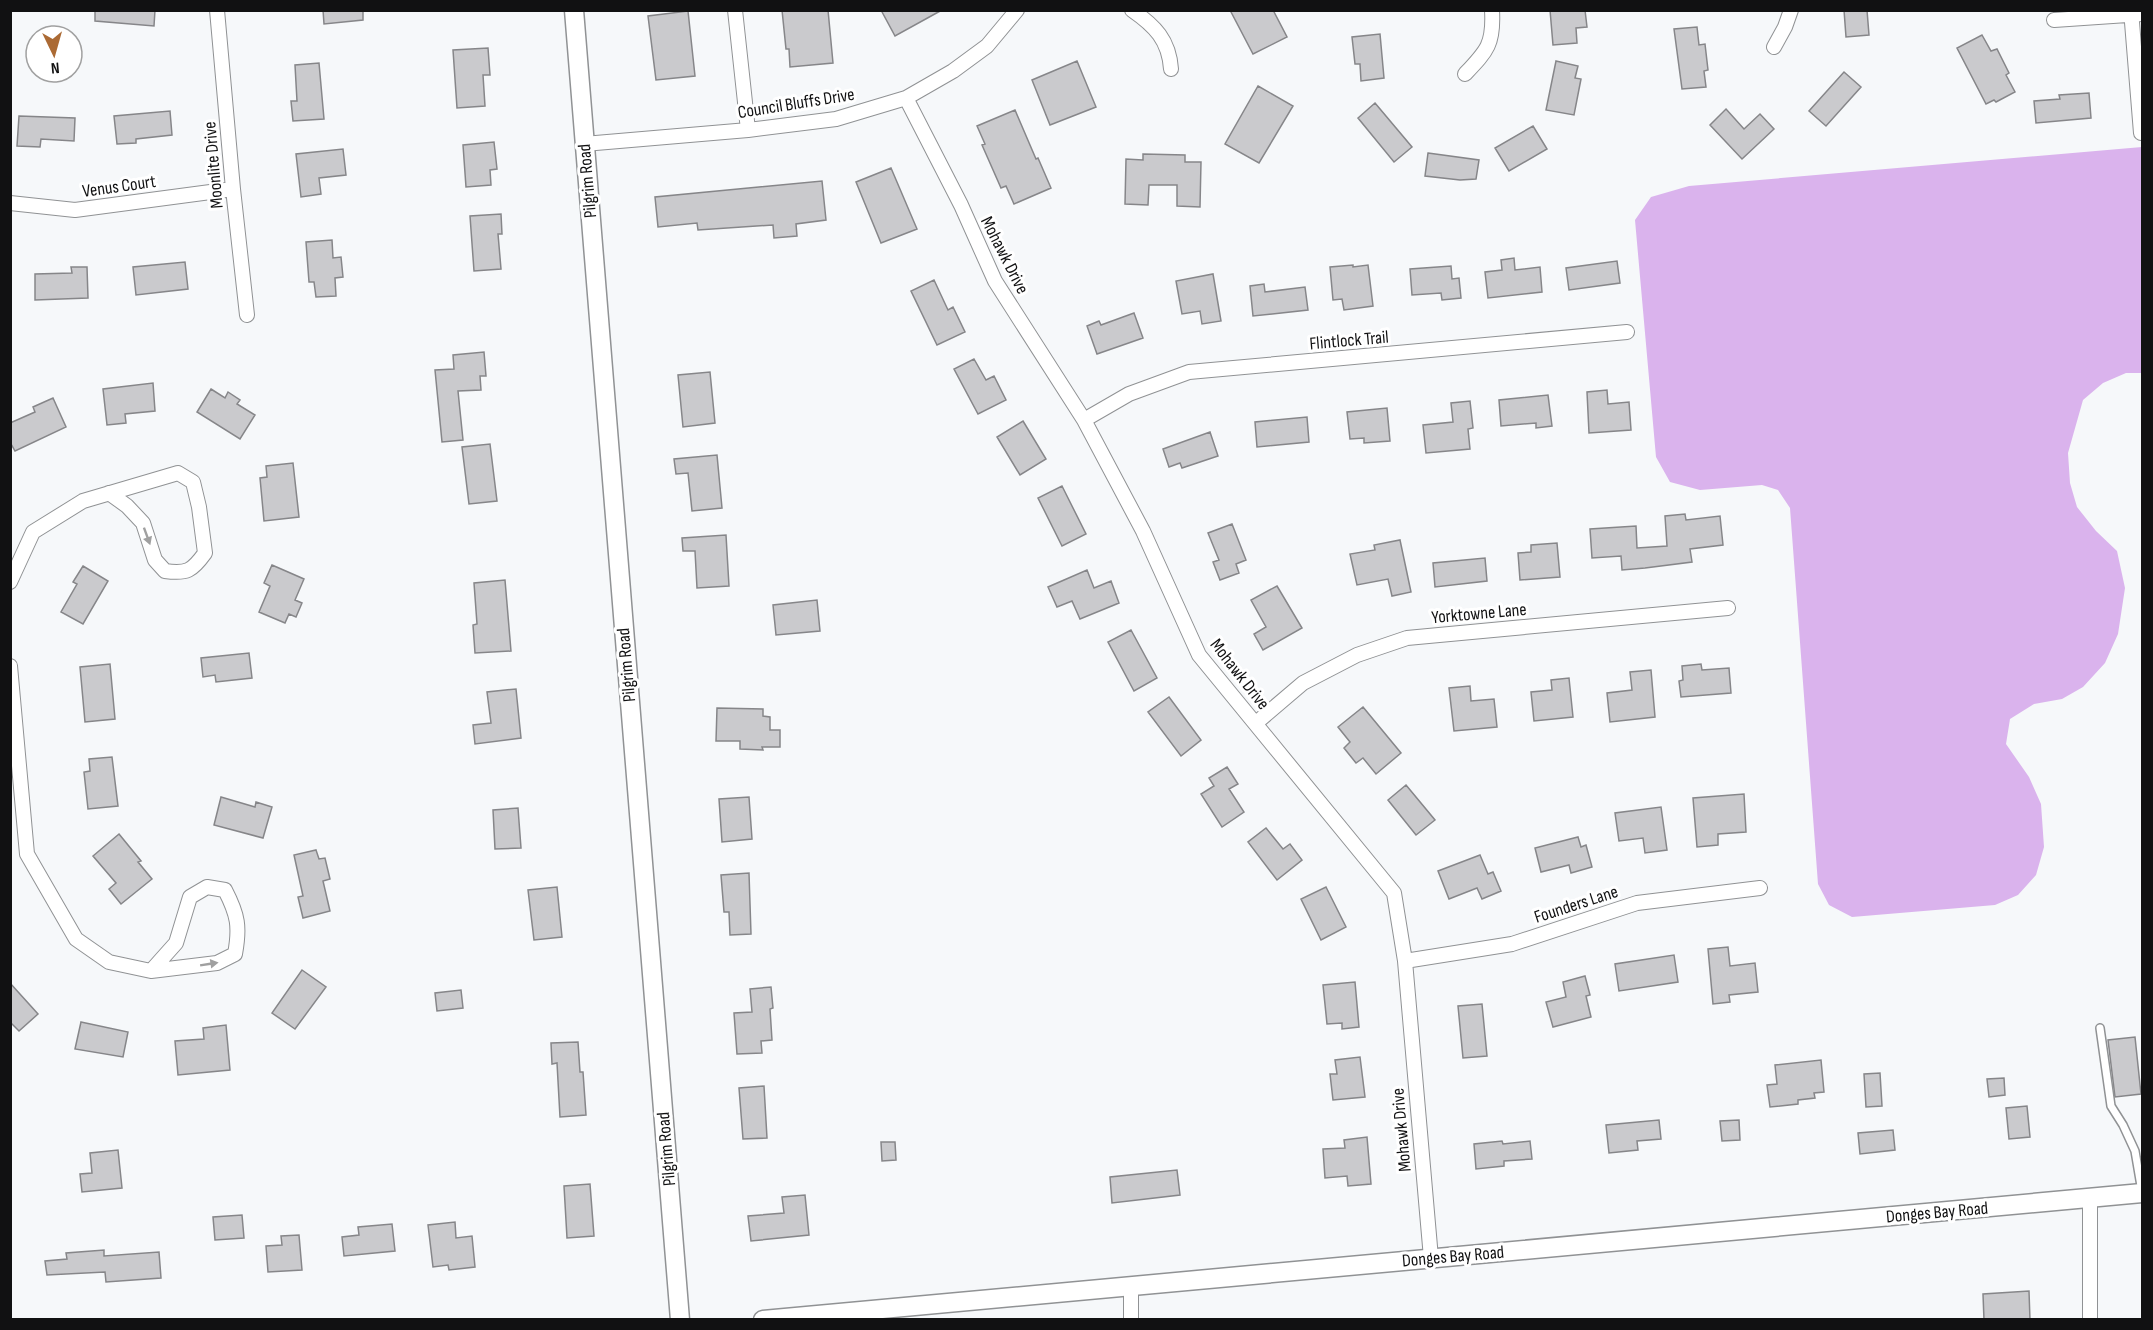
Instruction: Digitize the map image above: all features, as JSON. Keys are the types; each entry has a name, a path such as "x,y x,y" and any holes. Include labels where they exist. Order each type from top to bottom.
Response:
{"street":[{"name":"Moonlite Drive","path":"217,10 247,315"},
{"name":"Pilgrim Road","path":"574,10 680,1320"},
{"path":"735,10 748,130"},
{"name":"Council Bluffs Drive","path":"584,144 748,130 836,119 906,98 953,71 987,46 1017,10"},
{"path":"1132,10 1147,21 1162,37 1169,54 1171,69"},
{"path":"1465,74 1479,60 1491,40 1492,10"},
{"path":"1774,47 1791,10"},
{"path":"2054,20 2135,13 2141,133"},
{"name":"Mohawk Drive","path":"906,98 961,205 995,281 1084,420 1143,531 1199,655 1394,893 1405,961 1431,1258"},
{"name":"Venus Court","path":"10,203 75,210 233,189"},
{"name":"Flintlock Trail","path":"1084,420 1129,394 1189,372 1627,332"},
{"path":"10,582 33,532 83,501 109,493 178,473 193,482 199,507 205,553 195,567 182,573 165,571 155,560 143,523 127,506 109,493"},
{"name":"Yorktowne Lane","path":"1256,723 1303,683 1357,655 1407,638 1728,608"},
{"path":"10,666 14,750 27,854 76,939 109,962 151,971 217,963 235,954 238,934 236,911 225,890 207,886 190,897 176,943 151,971"},
{"name":"Founders Lane","path":"1405,961 1512,944 1637,903 1760,888"},
{"name":"Donges Bay Road","path":"763,1320 2142,1193"},
{"path":"2090,1198 2090,1320"},
{"path":"1131,1286 1131,1320"}],"lane":[{"path":"2100,1028 2111,1106 2135,1151 2142,1193"}],"shaded area":[{"path":"2142,147 2142,373 2126,373 2103,383 2083,400 2068,453 2070,483 2077,507 2096,531 2117,551 2125,588 2118,634 2105,663 2083,687 2062,699 2034,704 2010,719 2006,744 2029,777 2041,804 2044,847 2036,875 2018,895 1995,905 1852,917 1829,905 1818,884 1790,508 1778,490 1762,485 1700,490 1670,482 1656,457 1635,220 1651,197 1689,186"}],"building":[{"path":"95,10 155,10 154,26 95,21"},
{"path":"323,10 363,10 363,20 324,24"},
{"path":"782,10 828,10 833,63 790,67"},
{"path":"881,10 942,10 895,36"},
{"path":"1230,10 1273,10 1287,37 1253,54"},
{"path":"1550,10 1585,10 1587,27 1576,28 1577,43 1553,45"},
{"path":"1844,10 1867,10 1869,35 1846,37"},
{"path":"688,11 695,76 656,80 648,16"},
{"path":"1697,27 1699,45 1705,44 1708,70 1704,71 1706,87 1682,89 1674,29"},
{"path":"1380,34 1384,78 1361,81 1360,64 1355,64 1352,37"},
{"path":"1982,35 1991,51 1997,49 2009,73 2006,75 2015,92 1996,102 1994,100 1986,104 1957,48"},
{"path":"488,48 490,75 483,75 485,106 457,108 453,50"},
{"path":"1077,61 1096,107 1050,125 1032,80"},
{"path":"1556,61 1578,66 1575,78 1581,79 1574,115 1546,110"},
{"path":"319,63 324,119 293,121 291,101 297,101 295,65"},
{"path":"1844,72 1861,87 1826,126 1809,111"},
{"path":"1258,86 1293,106 1259,163 1225,144"},
{"path":"2089,93 2091,118 2036,123 2034,101 2060,99 2059,95"},
{"path":"1375,103 1412,147 1394,162 1358,118"},
{"path":"1726,109 1744,129 1760,114 1774,129 1742,159 1710,125"},
{"path":"1015,110 1051,188 1014,204 1006,186 1001,188 982,145 985,144 977,126"},
{"path":"170,111 172,135 136,139 136,143 117,144 114,116"},
{"path":"19,116 75,118 74,141 41,139 40,147 17,146"},
{"path":"1533,126 1547,149 1509,171 1495,148"},
{"path":"494,142 497,169 490,170 491,185 466,187 463,145"},
{"path":"343,149 346,175 319,178 321,194 301,197 296,154"},
{"path":"1428,153 1479,160 1476,179 1460,180 1425,176"},
{"path":"1143,154 1185,155 1185,162 1201,162 1200,207 1177,206 1177,185 1149,185 1148,205 1125,204 1126,159 1143,160"},
{"path":"891,168 917,229 881,243 856,182"},
{"path":"822,181 826,220 796,224 797,236 774,238 773,225 698,230 697,223 658,227 655,197"},
{"path":"501,214 502,234 498,234 501,269 474,271 470,216"},
{"path":"332,240 333,258 341,257 343,277 335,278 336,296 316,297 314,282 309,282 306,242"},
{"path":"1514,258 1515,270 1540,267 1542,292 1488,298 1485,272 1502,270 1501,260"},
{"path":"1617,261 1620,283 1569,290 1566,268"},
{"path":"185,262 188,289 136,295 133,267"},
{"path":"1353,265 1353,267 1368,265 1373,306 1344,310 1342,299 1333,300 1330,267"},
{"path":"1451,266 1452,279 1459,278 1461,298 1442,300 1441,293 1412,295 1410,269"},
{"path":"71,267 87,267 88,298 35,300 35,274 72,273"},
{"path":"1213,274 1221,321 1202,324 1200,311 1182,314 1176,281"},
{"path":"934,280 948,310 953,307 965,332 937,345 911,291"},
{"path":"1264,284 1265,292 1305,287 1308,310 1253,316 1250,286"},
{"path":"1134,313 1143,338 1097,354 1087,326 1099,321 1101,325"},
{"path":"484,352 486,376 480,376 481,390 458,391 463,440 442,442 435,370 454,369 453,355"},
{"path":"974,359 986,380 994,376 1006,400 978,414 954,369"},
{"path":"710,372 715,423 683,427 678,375"},
{"path":"153,383 155,411 125,414 126,423 107,425 103,389"},
{"path":"211,389 225,398 228,392 240,400 237,404 255,415 240,439 197,412"},
{"path":"1607,390 1608,404 1629,402 1631,430 1589,433 1587,392"},
{"path":"1548,395 1552,426 1536,428 1536,423 1501,426 1499,400"},
{"path":"53,398 66,427 15,451 10,442 10,423 35,412 33,407"},
{"path":"1470,401 1473,428 1468,429 1470,449 1426,453 1423,425 1453,422 1451,403"},
{"path":"1387,408 1390,441 1364,443 1364,438 1350,439 1347,412"},
{"path":"1307,417 1309,442 1257,447 1255,422"},
{"path":"1023,421 1046,459 1020,475 997,437"},
{"path":"1210,432 1218,456 1182,468 1180,463 1169,467 1163,449"},
{"path":"490,444 497,501 469,504 462,447"},
{"path":"717,455 722,508 692,511 688,473 676,474 674,459"},
{"path":"293,463 299,517 264,521 260,478 267,477 266,466"},
{"path":"1062,486 1086,534 1062,546 1038,498"},
{"path":"1685,514 1686,520 1720,516 1723,545 1690,549 1692,562 1645,568 1622,570 1621,556 1592,558 1590,529 1636,526 1637,548 1667,546 1665,516"},
{"path":"1232,524 1246,560 1236,564 1239,573 1220,580 1213,562 1219,560 1208,533"},
{"path":"726,535 729,586 697,588 695,551 683,551 682,538"},
{"path":"1400,540 1411,592 1392,596 1388,579 1357,585 1350,554 1375,550 1374,545"},
{"path":"1557,543 1560,577 1520,580 1518,553 1531,552 1531,545"},
{"path":"1485,558 1487,581 1435,587 1433,563"},
{"path":"272,565 304,579 295,600 302,603 296,617 289,614 285,623 259,612 270,586 264,583"},
{"path":"83,566 108,581 83,624 61,612 77,584 73,582"},
{"path":"1087,570 1094,588 1111,581 1119,603 1080,619 1072,601 1057,607 1048,587"},
{"path":"505,580 511,651 475,653 473,625 477,624 474,583"},
{"path":"1277,586 1302,628 1263,650 1254,634 1266,627 1251,600"},
{"path":"817,600 820,631 776,635 773,605"},
{"path":"1131,630 1157,678 1134,691 1108,642"},
{"path":"249,653 252,678 216,682 215,675 203,677 201,658"},
{"path":"110,664 115,719 85,722 80,667"},
{"path":"1701,664 1702,670 1729,668 1731,693 1681,697 1679,681 1683,680 1682,666"},
{"path":"1651,670 1655,717 1610,722 1607,693 1632,690 1630,672"},
{"path":"1569,678 1573,717 1534,721 1531,692 1552,690 1551,680"},
{"path":"1470,686 1471,701 1494,699 1497,727 1454,731 1449,688"},
{"path":"516,689 521,738 475,744 473,725 491,723 487,692"},
{"path":"1169,697 1201,740 1181,756 1148,712"},
{"path":"1363,707 1401,753 1376,774 1363,758 1356,763 1344,748 1350,742 1338,727"},
{"path":"717,708 763,709 763,716 770,717 770,730 780,730 780,747 762,747 763,750 740,749 740,741 716,741"},
{"path":"112,757 118,806 88,809 84,772 90,771 89,759"},
{"path":"1227,767 1238,784 1229,789 1244,812 1222,827 1201,794 1214,786 1209,778"},
{"path":"1406,785 1435,820 1416,835 1388,800"},
{"path":"1744,794 1746,832 1718,834 1718,845 1697,847 1693,798"},
{"path":"221,797 255,807 256,802 272,807 263,838 214,825"},
{"path":"749,797 752,839 722,842 719,799"},
{"path":"1661,807 1667,850 1645,853 1643,838 1619,841 1615,813"},
{"path":"518,808 521,848 495,849 493,810"},
{"path":"1266,828 1283,849 1290,844 1302,860 1277,880 1248,842"},
{"path":"119,834 152,879 121,904 109,889 116,883 93,856"},
{"path":"1578,837 1581,847 1586,845 1592,867 1571,873 1569,865 1541,872 1535,848"},
{"path":"316,850 319,859 325,858 330,879 323,881 330,911 303,918 298,897 303,896 294,855"},
{"path":"1480,855 1488,874 1493,872 1501,891 1482,899 1477,888 1449,899 1438,871"},
{"path":"749,873 751,934 730,935 729,912 724,912 721,875"},
{"path":"557,887 562,937 534,940 528,890"},
{"path":"1326,887 1346,927 1321,940 1301,899"},
{"path":"1728,947 1730,966 1755,963 1758,992 1729,995 1730,1002 1713,1004 1708,949"},
{"path":"1674,955 1678,982 1619,991 1615,964"},
{"path":"302,970 326,987 295,1029 272,1013"},
{"path":"1585,976 1590,995 1586,996 1591,1017 1553,1027 1546,1002 1566,997 1563,982"},
{"path":"1355,982 1359,1027 1342,1029 1342,1023 1327,1024 1323,985"},
{"path":"10,983 38,1014 19,1031 10,1022"},
{"path":"771,987 772,1040 761,1041 762,1053 737,1054 734,1013 752,1012 750,989"},
{"path":"461,990 463,1008 437,1011 435,993"},
{"path":"1482,1004 1487,1056 1463,1058 1458,1006"},
{"path":"81,1022 128,1032 123,1057 75,1049"},
{"path":"226,1025 230,1070 178,1075 175,1041 204,1039 203,1028"},
{"path":"2135,1037 2141,1094 2115,1097 2108,1040"},
{"path":"578,1042 586,1115 560,1117 557,1063 552,1064 551,1043"},
{"path":"1360,1057 1365,1097 1333,1100 1330,1074 1337,1074 1335,1060"},
{"path":"1821,1060 1824,1092 1814,1093 1815,1098 1798,1100 1798,1104 1770,1107 1767,1085 1777,1084 1775,1065"},
{"path":"1880,1073 1882,1106 1866,1107 1864,1074"},
{"path":"2004,1078 2005,1095 1989,1097 1987,1079"},
{"path":"764,1086 767,1138 743,1139 739,1088"},
{"path":"2027,1106 2030,1137 2009,1139 2006,1108"},
{"path":"1659,1120 1661,1139 1637,1141 1638,1150 1609,1153 1606,1125"},
{"path":"1739,1120 1740,1140 1722,1141 1720,1121"},
{"path":"1893,1130 1895,1150 1860,1154 1858,1133"},
{"path":"1367,1137 1371,1184 1348,1186 1347,1176 1325,1178 1323,1149 1345,1148 1344,1140"},
{"path":"1502,1141 1503,1144 1530,1141 1532,1159 1504,1161 1504,1166 1476,1169 1474,1144"},
{"path":"881,1142 895,1142 896,1160 882,1161"},
{"path":"118,1150 122,1188 82,1192 80,1174 92,1173 90,1153"},
{"path":"1177,1170 1180,1195 1112,1203 1110,1177"},
{"path":"590,1184 594,1236 567,1238 564,1186"},
{"path":"805,1195 809,1235 751,1241 748,1216 784,1213 782,1197"},
{"path":"242,1215 244,1238 215,1240 213,1217"},
{"path":"455,1222 456,1238 472,1236 475,1267 449,1270 448,1265 433,1267 428,1225"},
{"path":"392,1224 395,1251 344,1256 342,1237 359,1235 358,1227"},
{"path":"299,1235 302,1270 268,1272 266,1246 282,1245 281,1236"},
{"path":"104,1250 104,1256 159,1252 161,1278 106,1282 105,1272 47,1275 45,1261 67,1259 66,1253"},
{"path":"2029,1291 2030,1320 1984,1320 1983,1294"}]}
